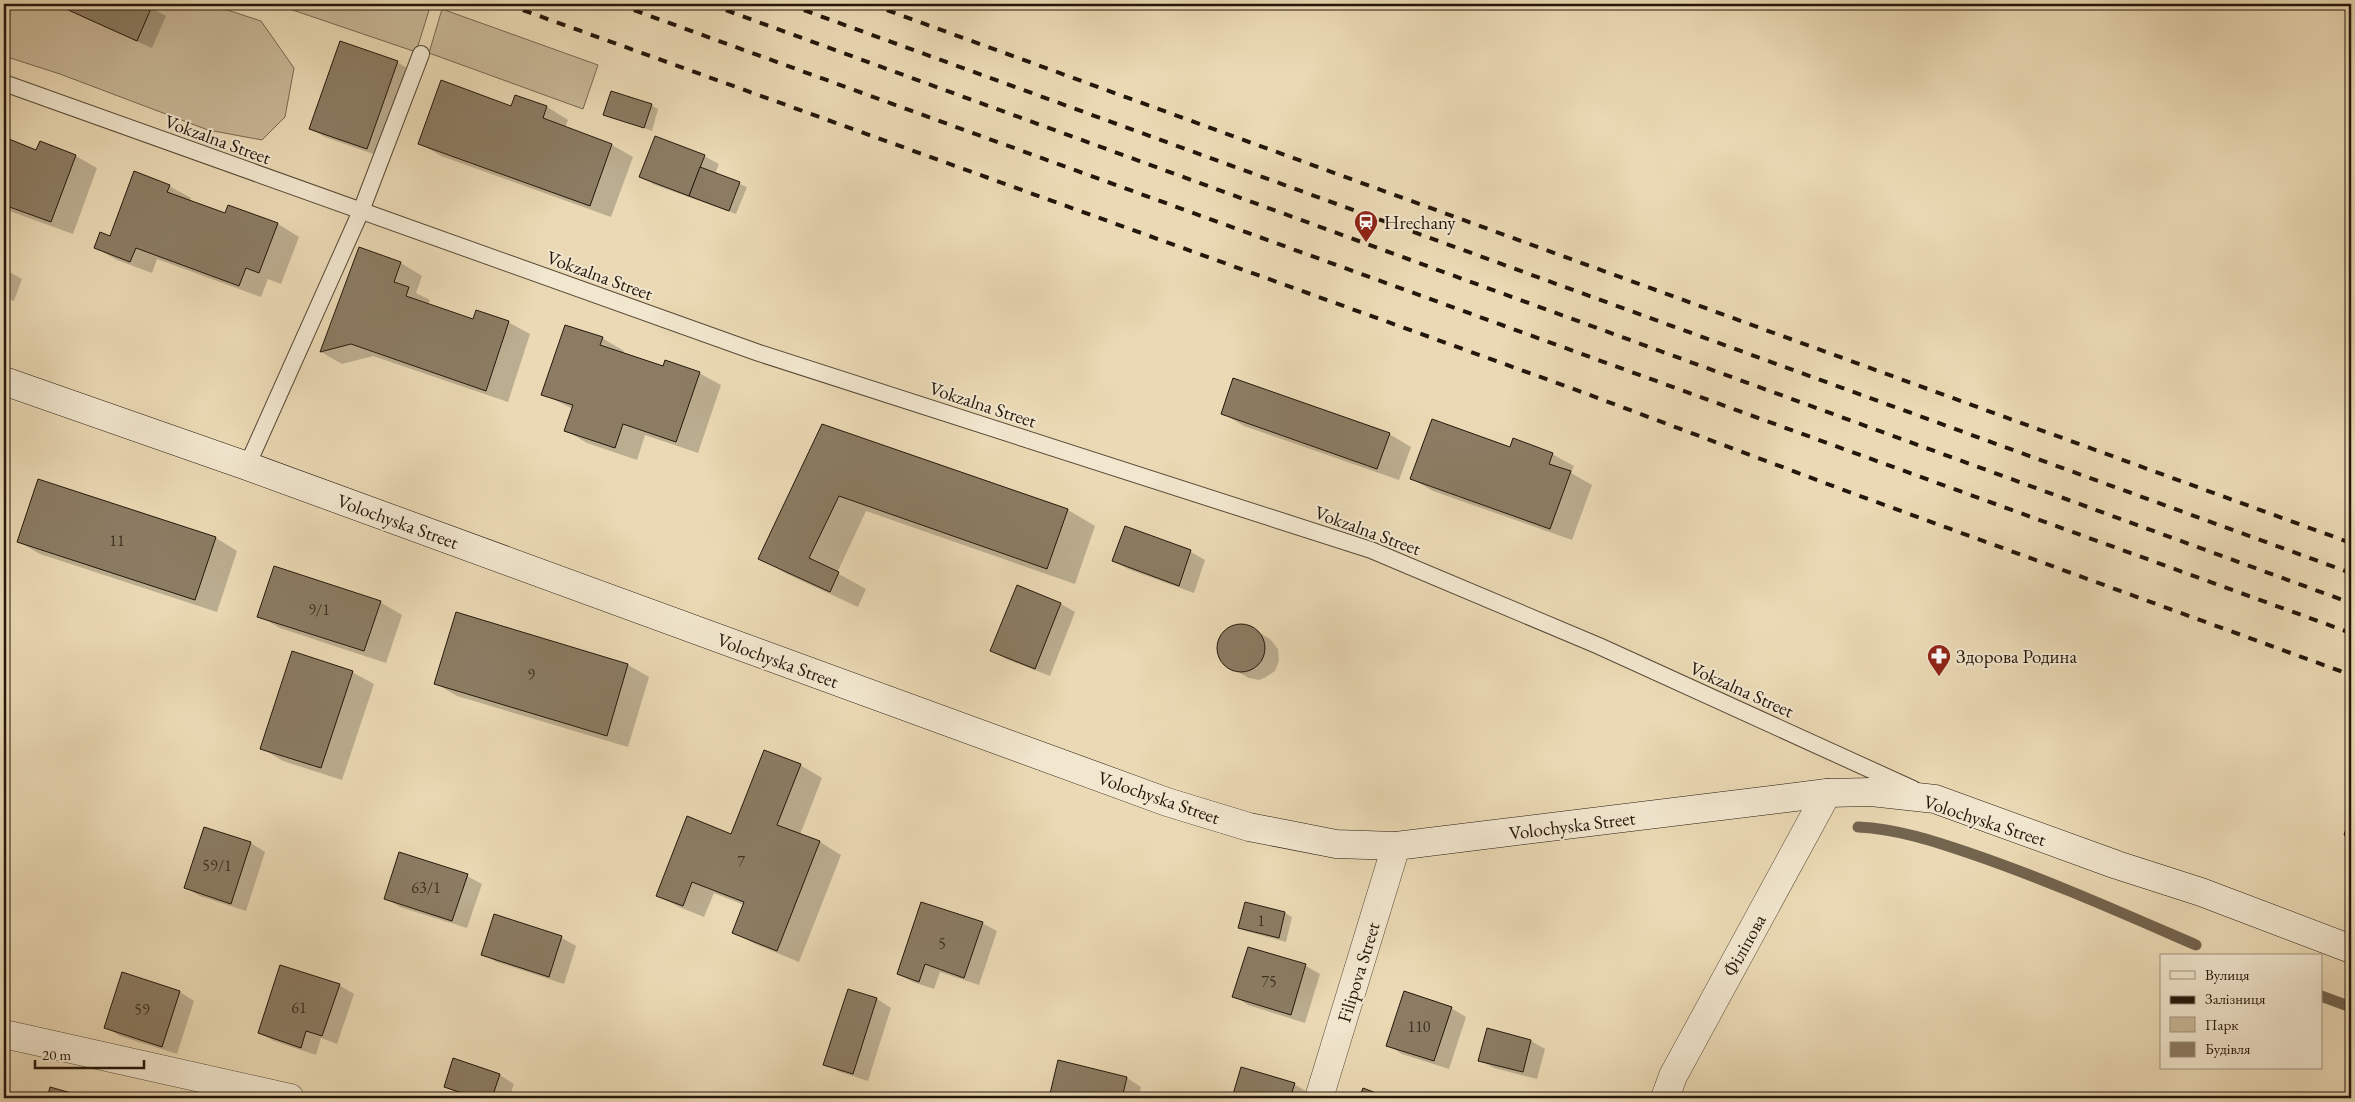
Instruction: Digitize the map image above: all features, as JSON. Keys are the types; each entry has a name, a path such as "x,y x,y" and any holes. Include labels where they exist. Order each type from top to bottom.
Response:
{"main road":[{"name":"Volochyska Street","path":"4,381 247,466 1166,802 1249,827 1336,844 1396,846 1827,793 1871,792 1935,799 2116,865 2201,892 2351,949"},
{"name":"Філіпова","path":"1665,1098 1673,1076 1827,793"},
{"name":"Filipova Street","path":"1319,1098 1396,846"},
{"path":"4,1034 290,1098"}],"lane":[{"path":"247,466 360,210 421,54"},
{"name":"Vokzalna Street","path":"4,83 759,352 1371,550 1599,646 1935,799"}],"green space":[{"path":"4,4 209,4 261,21 294,68 285,117 262,140 208,130 60,74 4,56"},
{"path":"275,4 431,4 416,52"},
{"path":"442,9 598,65 583,109 429,53"}],"building":[{"path":"68,4 147,4 152,6 137,41 66,9"},
{"path":"340,41 398,61 367,149 309,129"},
{"path":"441,80 511,106 515,95 547,106 543,118 612,144 590,206 418,144"},
{"path":"611,91 652,104 644,128 603,115"},
{"path":"655,136 705,155 689,196 639,177"},
{"path":"4,137 36,150 40,141 76,155 51,222 4,205"},
{"path":"700,167 740,182 729,211 689,196"},
{"path":"134,171 170,185 167,192 225,213 228,205 278,223 259,273 246,268 239,286 136,248 130,262 94,248 100,232 110,236"},
{"path":"359,247 401,262 394,282 409,287 406,296 473,319 476,310 509,321 486,391 351,344 320,352"},
{"path":"565,325 603,337 600,345 663,366 665,360 700,372 676,442 623,424 615,448 564,431 573,405 541,395"},
{"path":"1233,378 1390,433 1377,469 1221,414"},
{"path":"1432,419 1510,447 1513,438 1553,453 1549,464 1571,471 1550,529 1410,479"},
{"path":"822,424 1068,509 1047,569 839,496 809,558 839,572 830,592 758,559"},
{"path":"38,479 216,537 195,600 17,542"},
{"path":"1125,526 1191,550 1179,586 1112,561"},
{"path":"274,566 381,601 364,651 257,617"},
{"path":"1017,585 1061,603 1035,669 990,651"},
{"path":"456,612 628,664 607,736 434,684"},
{"path":"1241,624 1250,626 1258,631 1263,639 1265,648 1263,657 1258,665 1250,670 1241,672 1232,670 1224,665 1219,657 1217,648 1219,639 1224,631 1232,626"},
{"path":"292,651 353,671 321,768 260,749"},
{"path":"764,750 801,764 777,825 820,841 777,951 732,933 744,902 692,882 683,906 656,896 687,816 731,834"},
{"path":"2351,813 2351,838 2344,835"},
{"path":"204,827 251,842 231,904 184,888"},
{"path":"399,852 468,874 452,921 384,899"},
{"path":"921,902 983,922 964,978 925,964 919,982 897,974"},
{"path":"1245,902 1285,912 1279,938 1238,928"},
{"path":"494,914 562,936 549,977 481,955"},
{"path":"1248,947 1306,964 1291,1015 1232,997"},
{"path":"280,965 340,984 322,1036 306,1031 301,1048 258,1033"},
{"path":"122,972 180,991 162,1047 104,1028"},
{"path":"848,989 877,998 853,1074 823,1065"},
{"path":"1404,991 1452,1007 1434,1061 1386,1046"},
{"path":"1487,1028 1531,1040 1523,1072 1478,1061"},
{"path":"453,1058 500,1074 492,1098 477,1098 444,1087"},
{"path":"1058,1060 1127,1077 1122,1098 1049,1098"},
{"path":"1241,1067 1295,1083 1290,1098 1232,1098"},
{"path":"50,1087 89,1098 47,1098"},
{"path":"1363,1088 1389,1098 1359,1098"}],"waterway":[{"path":"1858,827 1902,833 1972,854 2057,886 2196,945"},
{"path":"2322,996 2351,1007"}],"railway":[{"path":"506,4 1571,388 1849,492 2351,675"},
{"path":"617,4 2351,633"},
{"path":"709,4 2351,603"},
{"path":"787,4 2351,573"},
{"path":"870,4 2351,543"}],"place":[{"name":"Hrechany","path":"1366,243"},
{"name":"Здорова Родина","path":"1939,677"}]}
